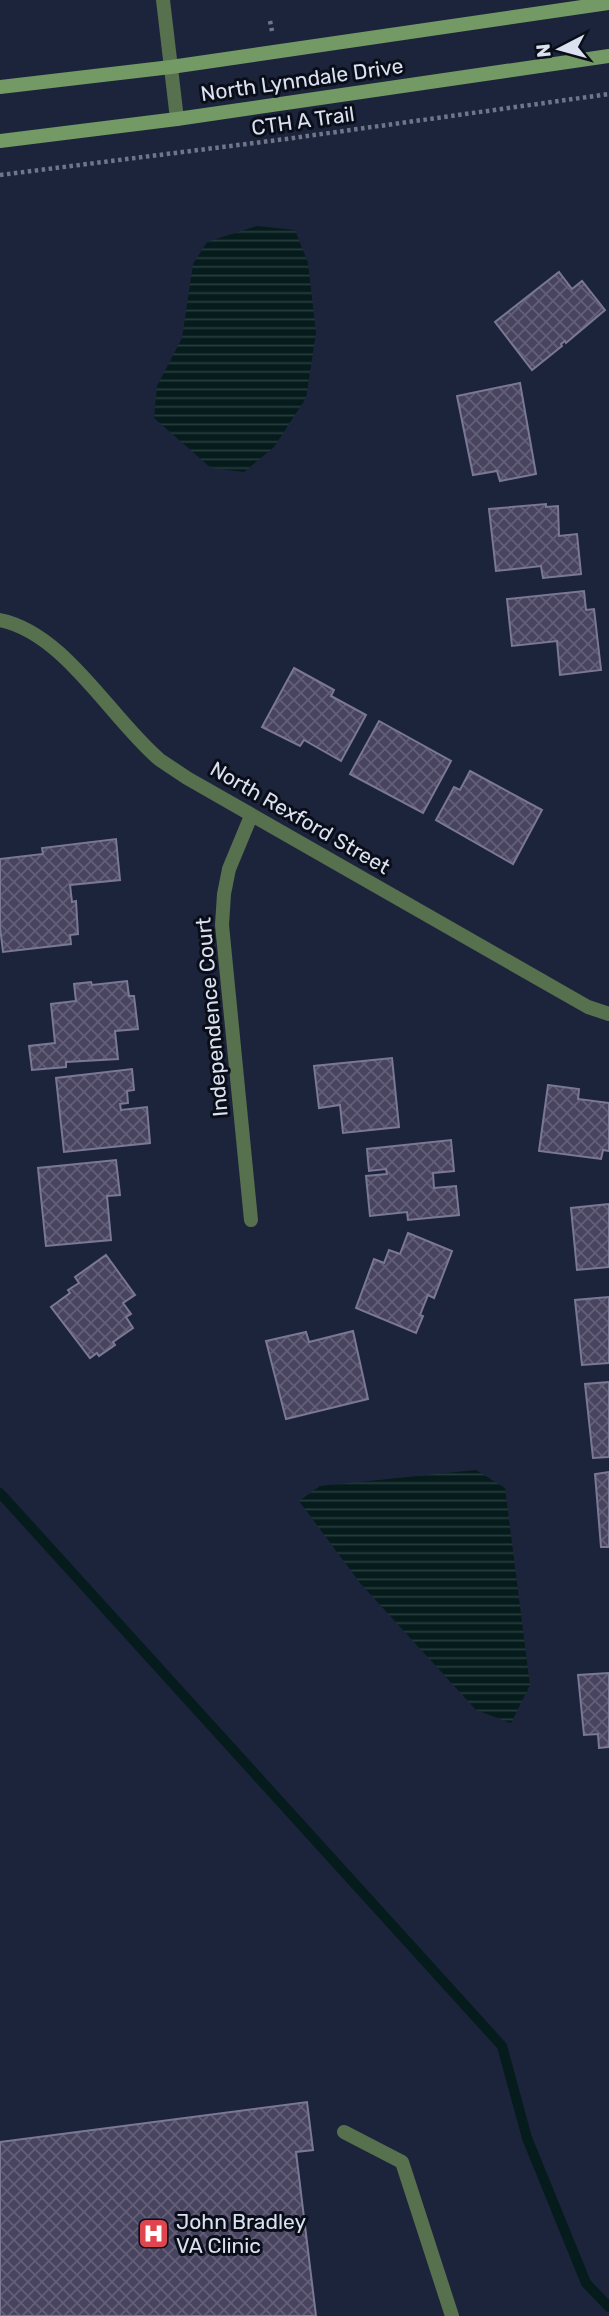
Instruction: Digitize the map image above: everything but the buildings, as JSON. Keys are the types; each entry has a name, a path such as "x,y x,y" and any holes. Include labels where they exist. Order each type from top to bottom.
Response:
{"main road":[{"name":"North Lynndale Drive","path":"0,87 171,67 609,3"},
{"name":"North Lynndale Drive","path":"0,141 177,119 609,56"}],"street":[{"path":"163,0 177,119"},
{"name":"North Rexford Street","path":"0,620 15,623 49,644 160,759 251,816 588,1007 609,1014"},
{"name":"Independence Court","path":"251,816 229,869 222,925 251,1220"},
{"path":"344,2132 402,2162 452,2316"}],"path":[{"name":"CTH A Trail","path":"0,175 609,94"}],"shaded area":[{"path":"257,226 295,230 308,263 316,333 306,398 274,447 244,472 211,468 154,418 157,386 182,338 193,264 207,242"},
{"path":"476,1470 505,1488 530,1685 511,1723 476,1710 360,1583 299,1501 320,1486"}],"waterway":[{"path":"0,1493 502,2046 527,2138 586,2283 609,2307"}],"place":[{"name":"John Bradley VA Clinic","path":"153,2234"}]}
